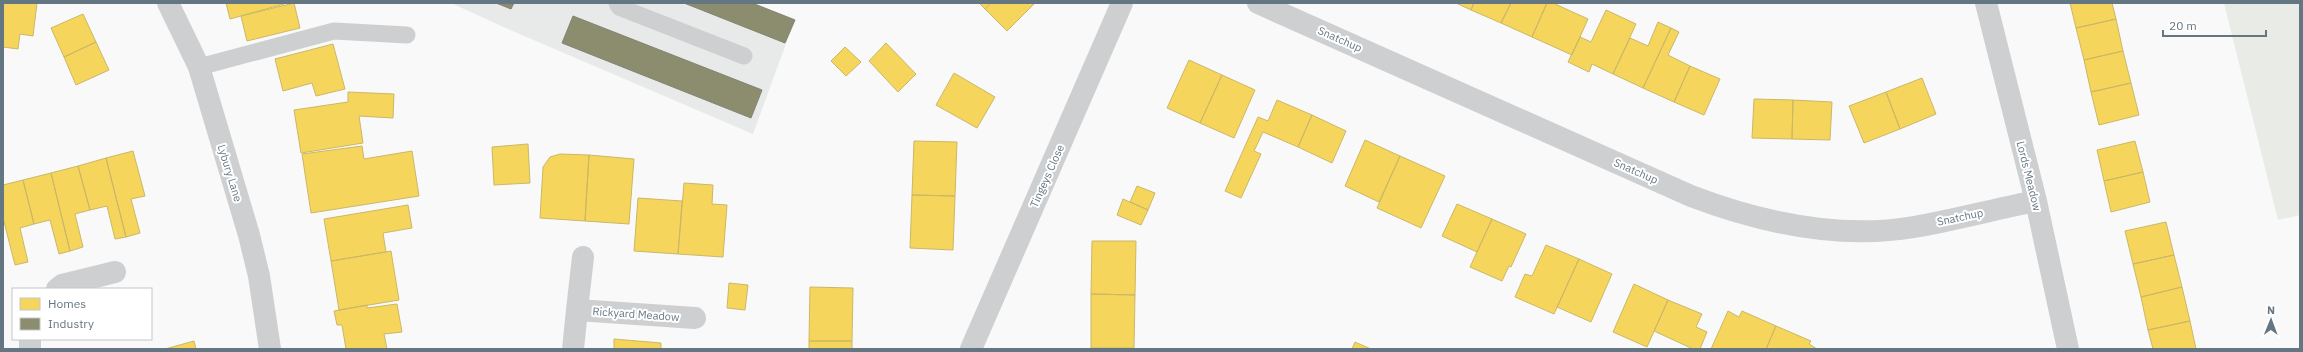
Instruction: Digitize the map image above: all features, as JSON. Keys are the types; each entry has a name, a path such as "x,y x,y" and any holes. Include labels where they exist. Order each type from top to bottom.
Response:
{"street":[{"name":"Lybury Lane","path":"168,3 199,67 249,236 258,276 270,349"},
{"name":"Tingeys Close","path":"971,349 1122,3"},
{"name":"Snatchup","path":"1258,3 1692,196 1732,212 1759,219 1820,230 1863,231 1913,227 2036,201"},
{"name":"Lords Meadow","path":"1986,3 2036,201 2068,349"},
{"name":"Rickyard Meadow","path":"573,349 583,257"},
{"path":"58,288 62,285 115,272"},
{"name":"Rickyard Meadow","path":"577,310 695,318"}],"lane":[{"path":"617,3 619,7 744,56"},
{"path":"199,67 334,31 407,35"}],"shaded area":[{"path":"451,3 754,3 795,19 753,134"},
{"path":"2224,3 2300,3 2300,215 2278,220"}],"building: Homes":[{"path":"3,3 37,3 33,36 20,34 18,49 3,47"},
{"path":"226,3 283,3 284,4 230,19"},
{"path":"294,3 300,28 247,41 241,16"},
{"path":"979,3 991,3 985,9"},
{"path":"991,3 1035,3 1007,31 985,9"},
{"path":"1456,3 1474,3 1471,10"},
{"path":"1474,3 1511,3 1501,23 1471,10"},
{"path":"1511,3 1547,3 1532,37 1501,23"},
{"path":"1547,3 1553,3 1588,19 1572,55 1532,37"},
{"path":"2070,3 2112,3 2116,19 2076,28"},
{"path":"1606,10 1636,24 1613,74 1592,64 1589,72 1568,62 1580,37 1591,42"},
{"path":"83,14 96,42 64,57 51,28"},
{"path":"2116,19 2123,51 2084,60 2076,28"},
{"path":"1658,22 1671,28 1643,88 1613,74 1630,38 1648,46"},
{"path":"1671,28 1679,32 1668,55 1690,66 1674,102 1643,88"},
{"path":"96,42 109,70 76,85 64,57"},
{"path":"886,43 916,74 898,92 869,61"},
{"path":"333,44 345,89 316,96 312,83 283,91 275,59"},
{"path":"845,47 861,62 846,76 831,61"},
{"path":"2123,51 2131,83 2091,92 2084,60"},
{"path":"1189,60 1222,75 1200,123 1167,108"},
{"path":"1690,66 1720,79 1704,115 1674,102"},
{"path":"954,73 995,97 977,128 936,105"},
{"path":"1222,75 1255,90 1234,138 1200,123"},
{"path":"1922,78 1936,114 1900,129 1886,92"},
{"path":"2131,83 2139,115 2099,125 2091,92"},
{"path":"348,92 394,94 393,118 359,116 363,143 301,153 294,110 348,102"},
{"path":"1886,92 1900,129 1864,143 1849,106"},
{"path":"1754,99 1793,100 1792,139 1752,138"},
{"path":"1277,100 1312,115 1298,147 1263,132 1254,151 1261,154 1241,198 1225,191 1258,117 1268,121"},
{"path":"1793,100 1832,102 1830,140 1792,139"},
{"path":"1312,115 1346,131 1332,163 1298,147"},
{"path":"1365,140 1400,156 1379,202 1345,186"},
{"path":"914,141 957,142 955,196 912,195"},
{"path":"2135,141 2143,172 2104,181 2097,150"},
{"path":"528,144 530,183 494,185 492,147"},
{"path":"362,146 364,159 412,151 419,196 311,213 302,154"},
{"path":"133,151 145,196 131,199 140,233 126,237 106,158"},
{"path":"560,154 589,155 585,221 540,218 543,167 550,157"},
{"path":"589,155 634,159 629,224 585,221"},
{"path":"1400,156 1445,176 1421,228 1377,208"},
{"path":"106,158 126,237 115,239 107,206 90,210 78,166"},
{"path":"78,166 90,210 75,214 83,247 70,251 51,173"},
{"path":"2143,172 2150,202 2111,212 2104,181"},
{"path":"51,173 70,251 59,254 50,220 34,224 23,180"},
{"path":"23,180 34,224 20,228 28,262 15,265 3,218 3,185"},
{"path":"684,183 713,185 712,204 727,205 723,257 678,254"},
{"path":"1137,186 1155,193 1148,210 1130,202"},
{"path":"912,195 955,196 953,250 910,248"},
{"path":"638,198 682,201 678,254 634,251"},
{"path":"1123,199 1148,210 1141,225 1117,215"},
{"path":"1457,204 1492,219 1477,252 1442,236"},
{"path":"408,205 412,228 383,233 386,252 331,261 324,219"},
{"path":"1492,219 1526,234 1511,267 1509,266 1502,281 1470,267"},
{"path":"2166,222 2174,255 2133,264 2125,231"},
{"path":"1092,241 1136,241 1135,295 1091,294"},
{"path":"1546,245 1579,259 1554,314 1515,297 1525,274 1532,276"},
{"path":"391,251 399,300 339,310 331,261"},
{"path":"2174,255 2182,287 2141,297 2133,264"},
{"path":"1579,259 1612,274 1591,322 1557,307"},
{"path":"729,283 748,285 745,310 727,308"},
{"path":"1634,284 1668,300 1647,347 1613,332"},
{"path":"810,287 853,288 852,341 809,341"},
{"path":"2182,287 2190,321 2148,330 2141,297"},
{"path":"1091,294 1135,295 1134,348 1091,348"},
{"path":"1668,300 1702,314 1696,327 1707,332 1700,349 1693,349 1654,331"},
{"path":"397,304 402,332 384,334 387,349 346,349 342,325 337,325 334,311 367,305 367,308"},
{"path":"1728,311 1739,317 1742,311 1776,326 1766,349 1711,349"},
{"path":"2190,321 2196,349 2153,349 2148,330"},
{"path":"1776,326 1811,341 1809,344 1817,349 1766,349"},
{"path":"614,339 661,343 661,349 614,349"},
{"path":"194,341 196,349 165,349"},
{"path":"809,341 852,341 852,349 809,349"},
{"path":"1355,342 1371,349 1352,349"}],"building: Industry":[{"path":"496,3 514,3 511,9"},
{"path":"684,3 752,3 795,20 785,43"},
{"path":"573,16 762,90 751,118 562,43"}]}
